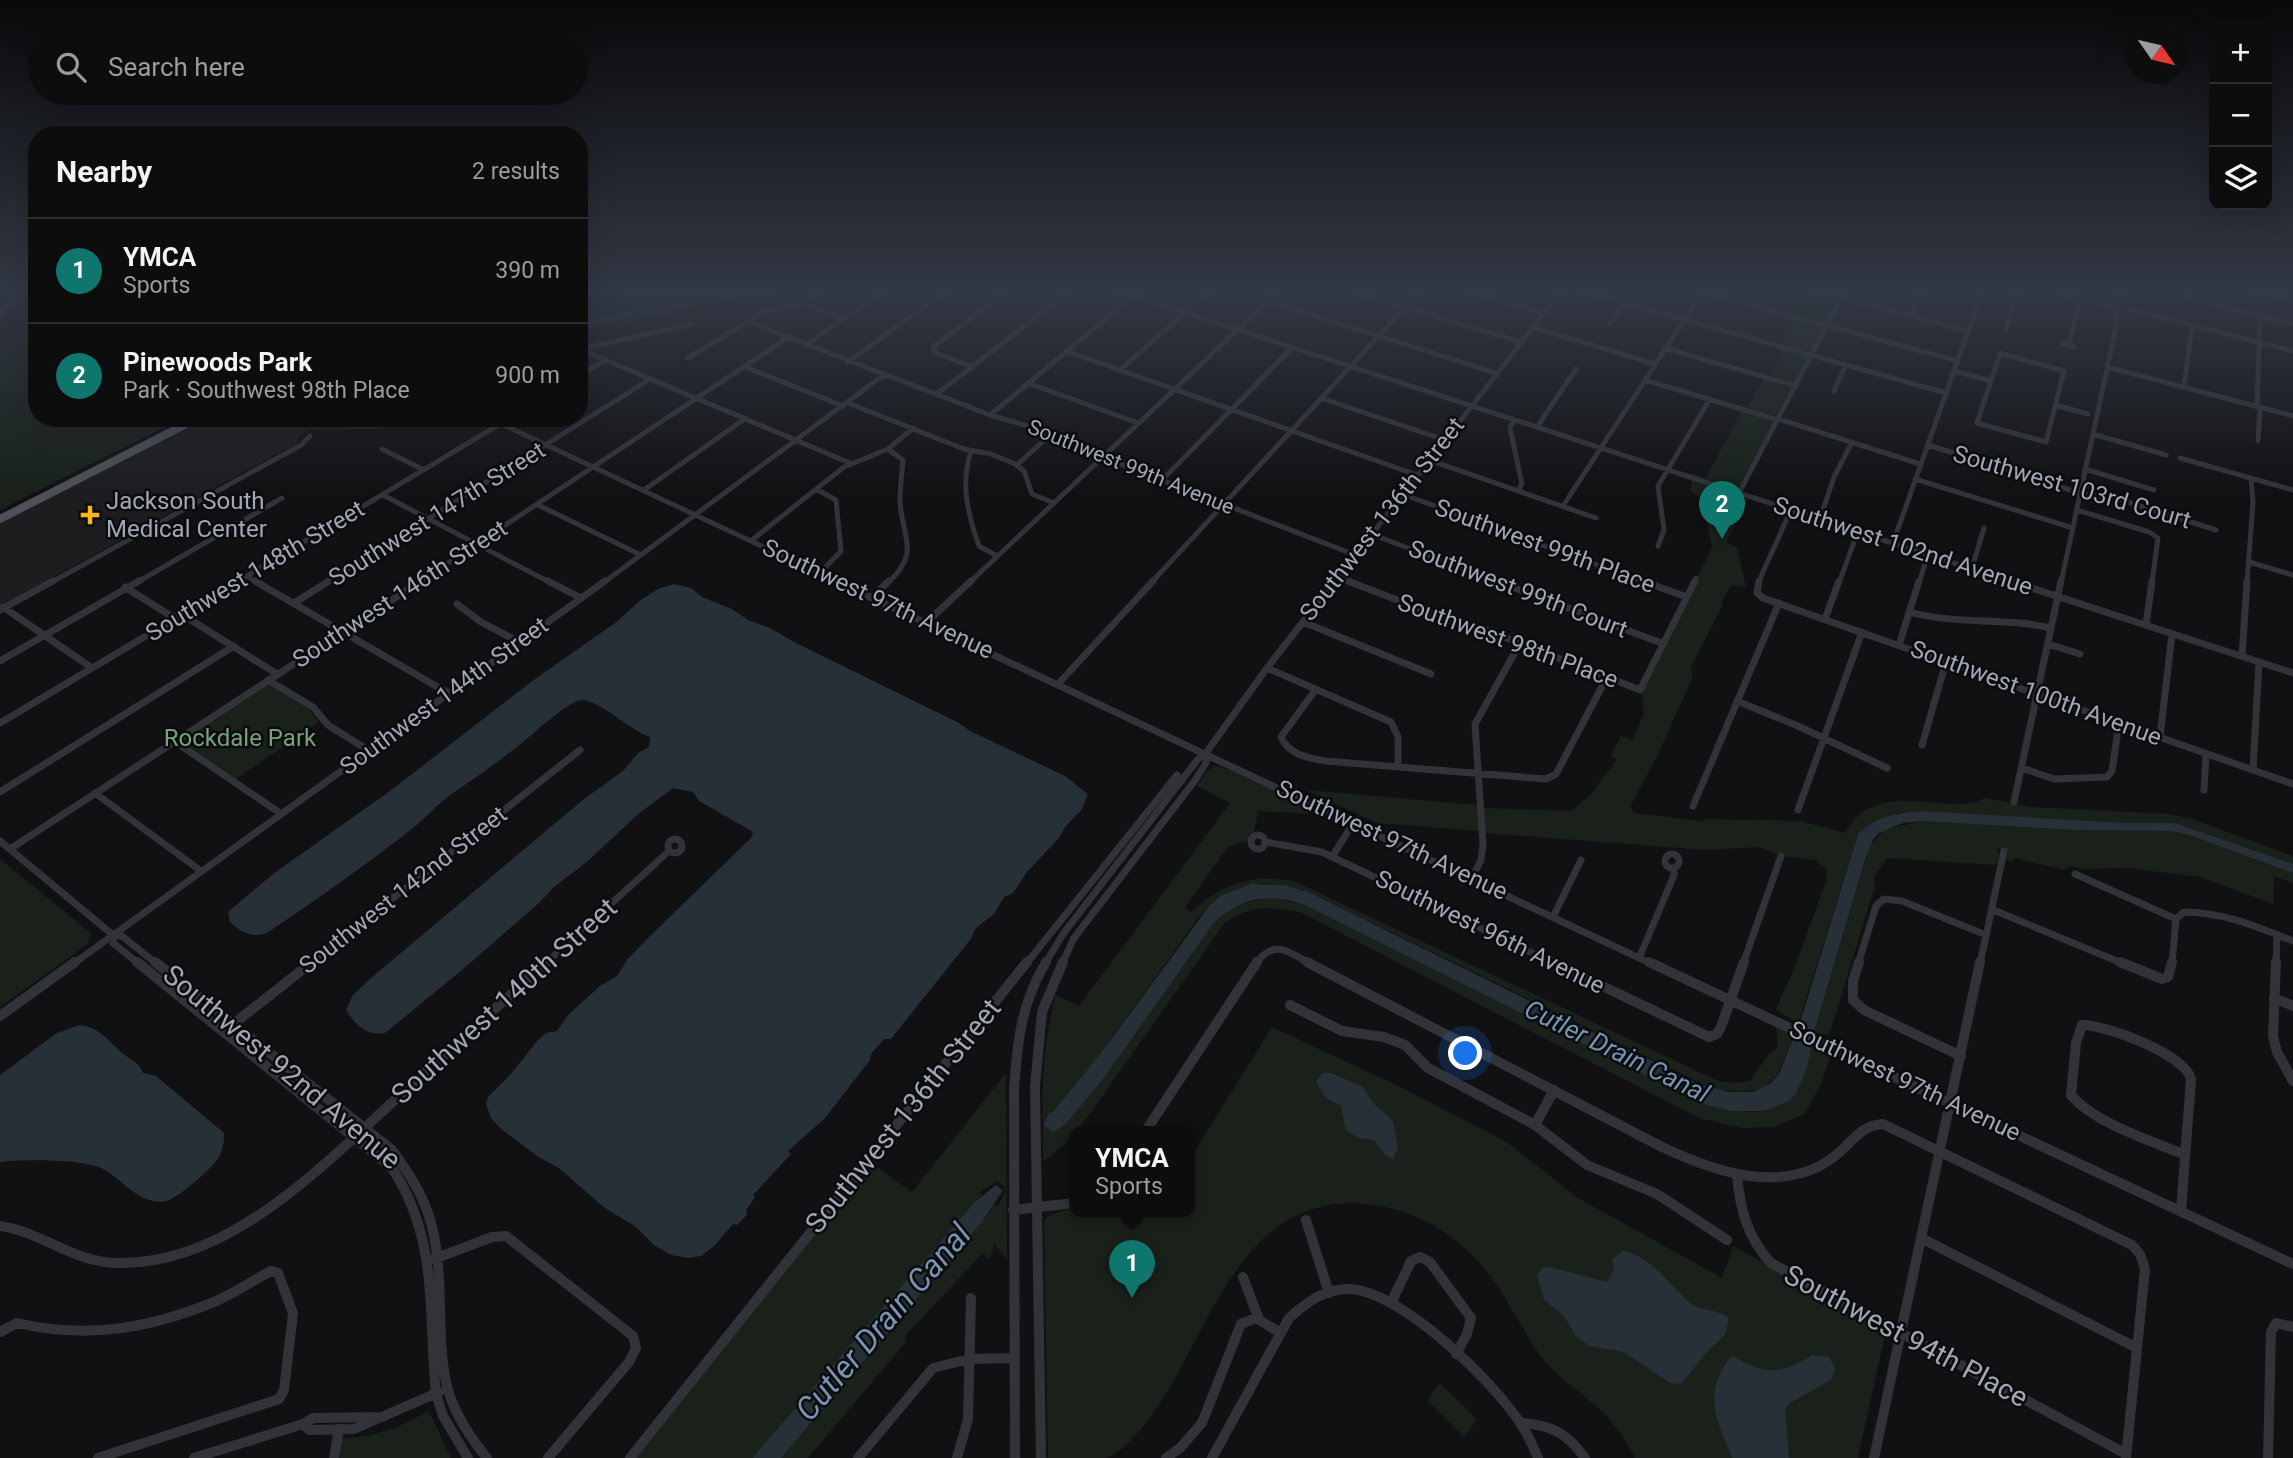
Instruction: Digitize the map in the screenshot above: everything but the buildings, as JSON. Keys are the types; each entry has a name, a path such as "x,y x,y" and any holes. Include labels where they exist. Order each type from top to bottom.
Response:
{"main road":[{"path":"0,514 170,427"},
{"path":"0,519 180,427"}],"street":[{"path":"599,357 850,463"},
{"name":"Southwest 146th Street","path":"10,849 760,357"},
{"name":"Southwest 99th Avenue","path":"836,357 990,415 1052,433 1102,458 1355,555"},
{"path":"848,362 855,357"},
{"path":"945,357 973,367"},
{"path":"937,394 986,357"},
{"path":"990,415 1059,357"},
{"path":"1083,357 1417,475"},
{"path":"1119,370 1134,357"},
{"path":"927,622 1209,357"},
{"path":"1162,480 1284,357"},
{"name":"Southwest 102nd Avenue","path":"1322,357 2293,673"},
{"path":"1059,683 1358,357"},
{"path":"1445,357 1496,373"},
{"name":"Southwest 136th Street","path":"1015,1458 1014,1091 1018,1037 1025,1005 1038,975 1063,934 1198,759 1206,753 1267,668 1509,357"},
{"path":"1632,357 1655,364"},
{"path":"1563,506 1659,357"},
{"path":"1695,357 1796,386"},
{"path":"1739,493 1811,357"},
{"path":"1819,357 1946,393"},
{"path":"1944,357 1958,361"},
{"path":"1893,542 1959,357"},
{"path":"1999,357 1978,423 2046,442 2064,371 2014,357"},
{"path":"2014,802 2109,357"},
{"path":"2184,387 2188,357"},
{"path":"2258,441 2260,357"},
{"path":"588,371 606,360"},
{"path":"1834,391 1846,365"},
{"path":"745,367 971,451 994,455 1017,465 1024,471 1032,494 1054,503"},
{"path":"2107,367 2293,416"},
{"path":"1537,427 1576,369"},
{"path":"1954,371 1991,381"},
{"name":"Southwest 144th Street","path":"0,1016 641,555 886,374"},
{"name":"Southwest 147th Street","path":"588,419 650,379"},
{"path":"1644,380 1920,464"},
{"path":"1028,383 1138,423"},
{"path":"1321,398 1445,440"},
{"path":"1658,546 1664,530 1658,489 1710,399"},
{"path":"2055,405 2088,414"},
{"path":"645,490 746,418"},
{"path":"1514,420 1510,427 1522,484 1518,491"},
{"name":"Southwest 148th Street","path":"0,723 496,427"},
{"name":"Southwest 97th Avenue","path":"508,427 1554,915 2293,1264"},
{"name":"Southwest 147th Street","path":"294,603 575,427"},
{"path":"752,540 850,463 888,449 913,429"},
{"path":"1017,465 1052,433"},
{"path":"2093,434 2166,455"},
{"path":"2,608 301,445 310,436"},
{"path":"1820,519 1834,478 1851,444"},
{"name":"Southwest 103rd Court","path":"1928,444 2080,493 2118,499 2216,530"},
{"path":"383,449 424,470"},
{"path":"872,597 898,573 909,551 900,501 903,460 888,449"},
{"path":"971,451 965,474 969,510 978,544 997,556"},
{"path":"2180,458 2293,490"},
{"path":"1429,460 1596,517"},
{"path":"2085,470 2154,490"},
{"path":"2242,656 2253,502 2251,478"},
{"path":"1915,479 2073,528"},
{"path":"816,489 836,499 841,551 821,572"},
{"name":"Southwest 99th Place","path":"1402,494 1687,597"},
{"path":"383,495 581,598"},
{"path":"0,661 282,498"},
{"path":"538,505 641,555"},
{"path":"1693,806 1779,603 1759,595 1756,588 1791,510"},
{"path":"2077,510 2155,535 2159,542 2146,625"},
{"path":"1972,568 1984,527"},
{"path":"1825,619 1858,531"},
{"name":"Southwest 99th Court","path":"1371,534 1664,644"},
{"path":"1899,645 1928,554"},
{"path":"2249,562 2293,575"},
{"path":"247,576 448,693"},
{"name":"Southwest 98th Place","path":"1338,577 1449,620 1478,627 1640,690 1696,578"},
{"path":"125,587 171,616 183,615 277,674"},
{"name":"Southwest 100th Avenue","path":"1779,603 2293,784"},
{"path":"457,604 481,622 519,642"},
{"path":"2,608 92,668"},
{"path":"1909,612 1936,620 2018,621 2051,628"},
{"path":"1303,622 1431,674"},
{"path":"1798,810 1862,632"},
{"path":"2160,737 2172,634"},
{"path":"1472,877 1481,860 1483,844 1476,720 1520,643"},
{"path":"2048,644 2080,654"},
{"path":"0,792 234,646"},
{"path":"1922,746 1946,662"},
{"path":"2253,770 2259,662"},
{"path":"1267,668 1389,721 1396,728 1398,766"},
{"path":"1316,689 1282,734 1284,745 1319,760 1552,778 1607,677"},
{"path":"268,680 311,706 328,725 368,750"},
{"path":"1737,701 1875,759 1887,768"},
{"path":"2022,768 2054,779 2096,778 2111,774 2119,723"},
{"path":"174,741 280,813"},
{"name":"Southwest 142nd Street","path":"226,1031 580,750"},
{"name":"Southwest 136th Street","path":"1041,1458 1037,1045 1042,1012 1052,984 1080,929 1196,779 1206,763 1206,753"},
{"path":"2204,790 2206,754"},
{"name":"Southwest 136th Street","path":"630,1458 1177,775"},
{"path":"95,793 201,871"},
{"path":"1332,857 1354,822"},
{"name":"Southwest 92nd Avenue","path":"0,841 113,934 123,936 392,1150 420,1191 434,1232 432,1260 436,1394 443,1416 468,1458"},
{"name":"Southwest 96th Avenue","path":"1266,842 1303,846 1332,857 1709,1037 1719,1030 1731,998"},
{"name":"Southwest 140th Street","path":"0,1226 30,1231 58,1248 87,1259 117,1262 162,1257 211,1241 248,1222 289,1194 355,1136 669,851"},
{"path":"1874,1458 2004,851"},
{"path":"1731,998 1782,856"},
{"path":"1554,915 1581,860"},
{"path":"1640,956 1674,875 1674,868"},
{"path":"2075,874 2176,919"},
{"path":"1961,1056 1867,1013 1853,1000 1851,990 1880,900 1886,898 1902,901 1986,936"},
{"path":"1991,909 2164,979 2171,972 2176,919 2184,912 2214,913 2293,941"},
{"name":"Southwest 92nd Avenue","path":"113,934 113,943 384,1159 401,1182 416,1213 432,1260 447,1388 466,1431 487,1458"},
{"path":"2277,934 2275,1046 2293,1082"},
{"path":"1150,1126 1259,958 1268,950 1278,949 1687,1159 1737,1175 1769,1176 1813,1168 1838,1153 1868,1125 1883,1125 2132,1245 2140,1254 2145,1266 2126,1456"},
{"path":"2274,998 2293,1006"},
{"path":"1290,1005 1342,1031 1384,1037 1405,1045 1428,1068 1535,1125 1587,1166 1655,1192 1727,1240"},
{"path":"2180,1211 2185,1155 2191,1079 2186,1068 2168,1056 2085,1024 2078,1031 2070,1082 2071,1094 2077,1104 2185,1155"},
{"path":"1535,1125 1554,1090"},
{"name":"Southwest 94th Place","path":"1737,1175 1745,1227 1752,1242 1768,1260 2126,1456"},
{"path":"1013,1210 1069,1204"},
{"path":"1306,1220 1329,1293"},
{"path":"432,1260 492,1237 511,1238 625,1328 636,1343 629,1362 548,1458"},
{"path":"1921,1238 2137,1348"},
{"path":"1392,1301 1411,1261 1420,1257 1430,1262 1471,1318 1468,1334 1456,1354"},
{"path":"0,1332 17,1323 51,1331 80,1333 138,1326 200,1308 271,1271 278,1273 293,1313 285,1390 279,1399 98,1458"},
{"path":"1243,1277 1258,1317 1279,1332"},
{"path":"1212,1458 1279,1332 1301,1307 1329,1293 1347,1289 1392,1301 1418,1318 1504,1400 1522,1423 1538,1458"},
{"path":"957,1458 968,1419 971,1298"},
{"path":"1166,1458 1200,1426 1238,1331 1245,1320 1258,1317"},
{"path":"2268,1458 2271,1332 2276,1324 2293,1327"},
{"path":"858,1458 930,1370 940,1364 969,1359 1014,1358"},
{"path":"303,1424 309,1430 354,1429 447,1388"},
{"path":"194,1458 303,1424 313,1418 383,1417"},
{"path":"1522,1423 1557,1427 1585,1458"},
{"path":"334,1458 339,1429"}],"shaded area":[{"name":"Jackson South Medical Center","path":"185,427 276,427 308,430 298,437 297,443 10,601 0,604 0,522"}],"green space":[{"path":"0,357 28,357 28,427 164,427 0,510"},
{"path":"1779,357 1808,357 1795,382 1770,376"},
{"path":"1764,379 1790,388 1776,415 1747,409"},
{"path":"1742,410 1773,423 1739,488 1729,488 1675,469 1706,478"},
{"path":"264,427 387,427 286,430"},
{"path":"1673,474 1749,497 1726,543 1737,547 1746,587 1731,585 1721,603 1723,605 1691,667 1693,677 1630,807 1634,813 1700,821 1801,821 1845,833 1859,815 1876,806 1914,801 1970,803 1985,798 2032,807 2169,814 2195,820 2293,856 2293,864 2175,823 2124,823 1924,811 1898,813 1858,834 1798,1024 1776,1009 1796,964 1827,878 1826,869 1817,860 1786,857 1759,847 1706,850 1485,833 1484,808 1571,811 1592,793 1617,759 1611,756 1621,736 1632,740 1644,714 1642,693 1712,547 1703,501 1690,491 1692,481"},
{"name":"Rockdale Park","path":"270,684 308,708 319,722 236,779 183,743 184,738 260,687"},
{"path":"1214,766 1238,772 1345,823 1346,828 1317,814 1258,811 1254,833 1247,841 1228,847 1185,907 1191,912 1215,894 1240,883 1267,879 1296,882 1718,1081 1750,1081 1768,1055 1778,1047 1776,1024 1795,1033 1782,1065 1769,1084 1760,1089 1713,1089 1381,927 1284,885 1261,883 1222,895 1199,917 1104,1049 1052,1113 1049,1112 1043,1124 1044,1059 1055,995 1079,1006 1230,803 1197,786"},
{"path":"1306,790 1477,805 1480,831 1377,823"},
{"path":"1921,821 2073,830 2171,831 2293,873 2293,883 2274,876 2273,904 2200,877 2128,868 2081,869 2070,866 2064,870 2015,858 2011,862 2006,859 2008,852 1997,848 1997,865 1887,858 1874,877 1874,889 1830,1033 1822,1035 1814,1032 1870,846 1884,830"},
{"path":"0,859 91,933 88,944 0,1007"},
{"path":"1269,897 1305,905 1682,1094 1748,1112 1764,1111 1796,1094 1808,1065 1812,1042 1827,1048 1830,1056 1822,1082 1805,1114 1774,1127 1742,1128 1699,1118 1300,912 1252,910 1224,924 1089,1115 1080,1126 1069,1126 1069,1140 1043,1162 1043,1125 1054,1131 1067,1123 1104,1078 1213,924 1234,906"},
{"path":"1272,1027 1394,1084 1507,1142 1578,1198 1722,1278 1733,1246 1886,1330 1858,1458 1635,1458 1608,1418 1545,1362 1493,1279 1471,1253 1455,1239 1418,1218 1399,1210 1357,1203 1336,1204 1298,1215 1267,1235 1242,1263 1220,1296 1161,1401 1120,1451 1106,1458 1048,1458 1044,1221 1048,1216 1069,1209 1069,1217 1195,1217 1196,1149"},
{"path":"1006,1073 1007,1260 994,1243 990,1259 982,1254 906,1335 906,1342 808,1458 781,1458 995,1204 998,1206 1005,1193 1004,1186 997,1181 980,1192 982,1195 752,1458 635,1458 871,1163 912,1192"},
{"path":"1440,1383 1477,1419 1464,1437 1427,1400"},
{"path":"429,1411 451,1458 340,1458 339,1439 368,1436 397,1427"}],"water":[{"path":"674,584 691,588 702,597 732,609 748,620 770,628 970,731 1065,776 1088,794 1082,809 1065,827 1059,838 1027,872 1013,893 1004,897 994,914 976,928 970,940 891,1039 884,1039 871,1054 870,1060 825,1118 788,1151 791,1154 753,1195 755,1197 746,1211 747,1215 737,1225 733,1224 713,1247 701,1256 689,1258 671,1255 654,1245 635,1226 606,1209 560,1169 537,1156 500,1128 491,1118 486,1104 488,1097 538,1040 546,1033 557,1031 568,1015 600,986 617,976 627,960 646,940 751,838 753,833 750,830 699,801 693,792 673,788 637,815 462,970 385,1033 367,1031 353,1020 346,1010 353,995 371,978 584,799 623,771 638,753 649,747 650,737 596,704 581,700 575,702 448,797 378,855 270,931 259,935 244,932 230,922 228,912 273,874 390,791 535,679 615,623 642,599 658,589"},
{"name":"Cutler Drain Canal","path":"1924,811 2125,823 2175,823 2293,864 2293,873 2171,831 2073,830 1921,821 1903,823 1879,833 1866,857 1814,1032 1808,1065 1796,1094 1789,1101 1764,1111 1731,1111 1703,1104 1305,905 1280,899 1256,900 1233,908 1213,924 1104,1078 1067,1123 1053,1132 1043,1125 1050,1111 1052,1113 1104,1049 1210,905 1222,895 1252,884 1284,885 1310,893 1697,1083 1728,1092 1753,1092 1771,1083 1780,1072 1803,1013 1858,834 1888,816"},
{"path":"80,1025 95,1029 137,1064 143,1073 156,1076 224,1133 223,1146 216,1161 195,1182 171,1199 147,1199 109,1172 92,1165 22,1160 0,1162 0,1075 57,1033"},
{"path":"1323,1073 1331,1073 1363,1087 1374,1104 1393,1121 1398,1148 1393,1159 1386,1156 1374,1140 1358,1138 1346,1130 1341,1106 1326,1098 1316,1081"},
{"name":"Cutler Drain Canal","path":"996,1185 1003,1190 982,1222 781,1458 752,1458 975,1202"},
{"path":"1623,1251 1652,1265 1691,1304 1729,1318 1725,1335 1706,1353 1681,1384 1670,1383 1624,1352 1589,1346 1576,1336 1564,1316 1544,1300 1537,1275 1542,1268 1549,1267 1607,1282 1614,1270 1612,1259"},
{"path":"1812,1355 1829,1357 1835,1368 1831,1380 1790,1403 1785,1409 1789,1458 1732,1458 1717,1419 1714,1396 1716,1384 1729,1359 1733,1356 1754,1367 1773,1370 1791,1366"}],"place":[{"name":"Jackson South Medical Center","path":"90,515"},
{"name":"Pinewoods Park","path":"1722,539"},
{"name":"YMCA","path":"1132,1298"}]}
